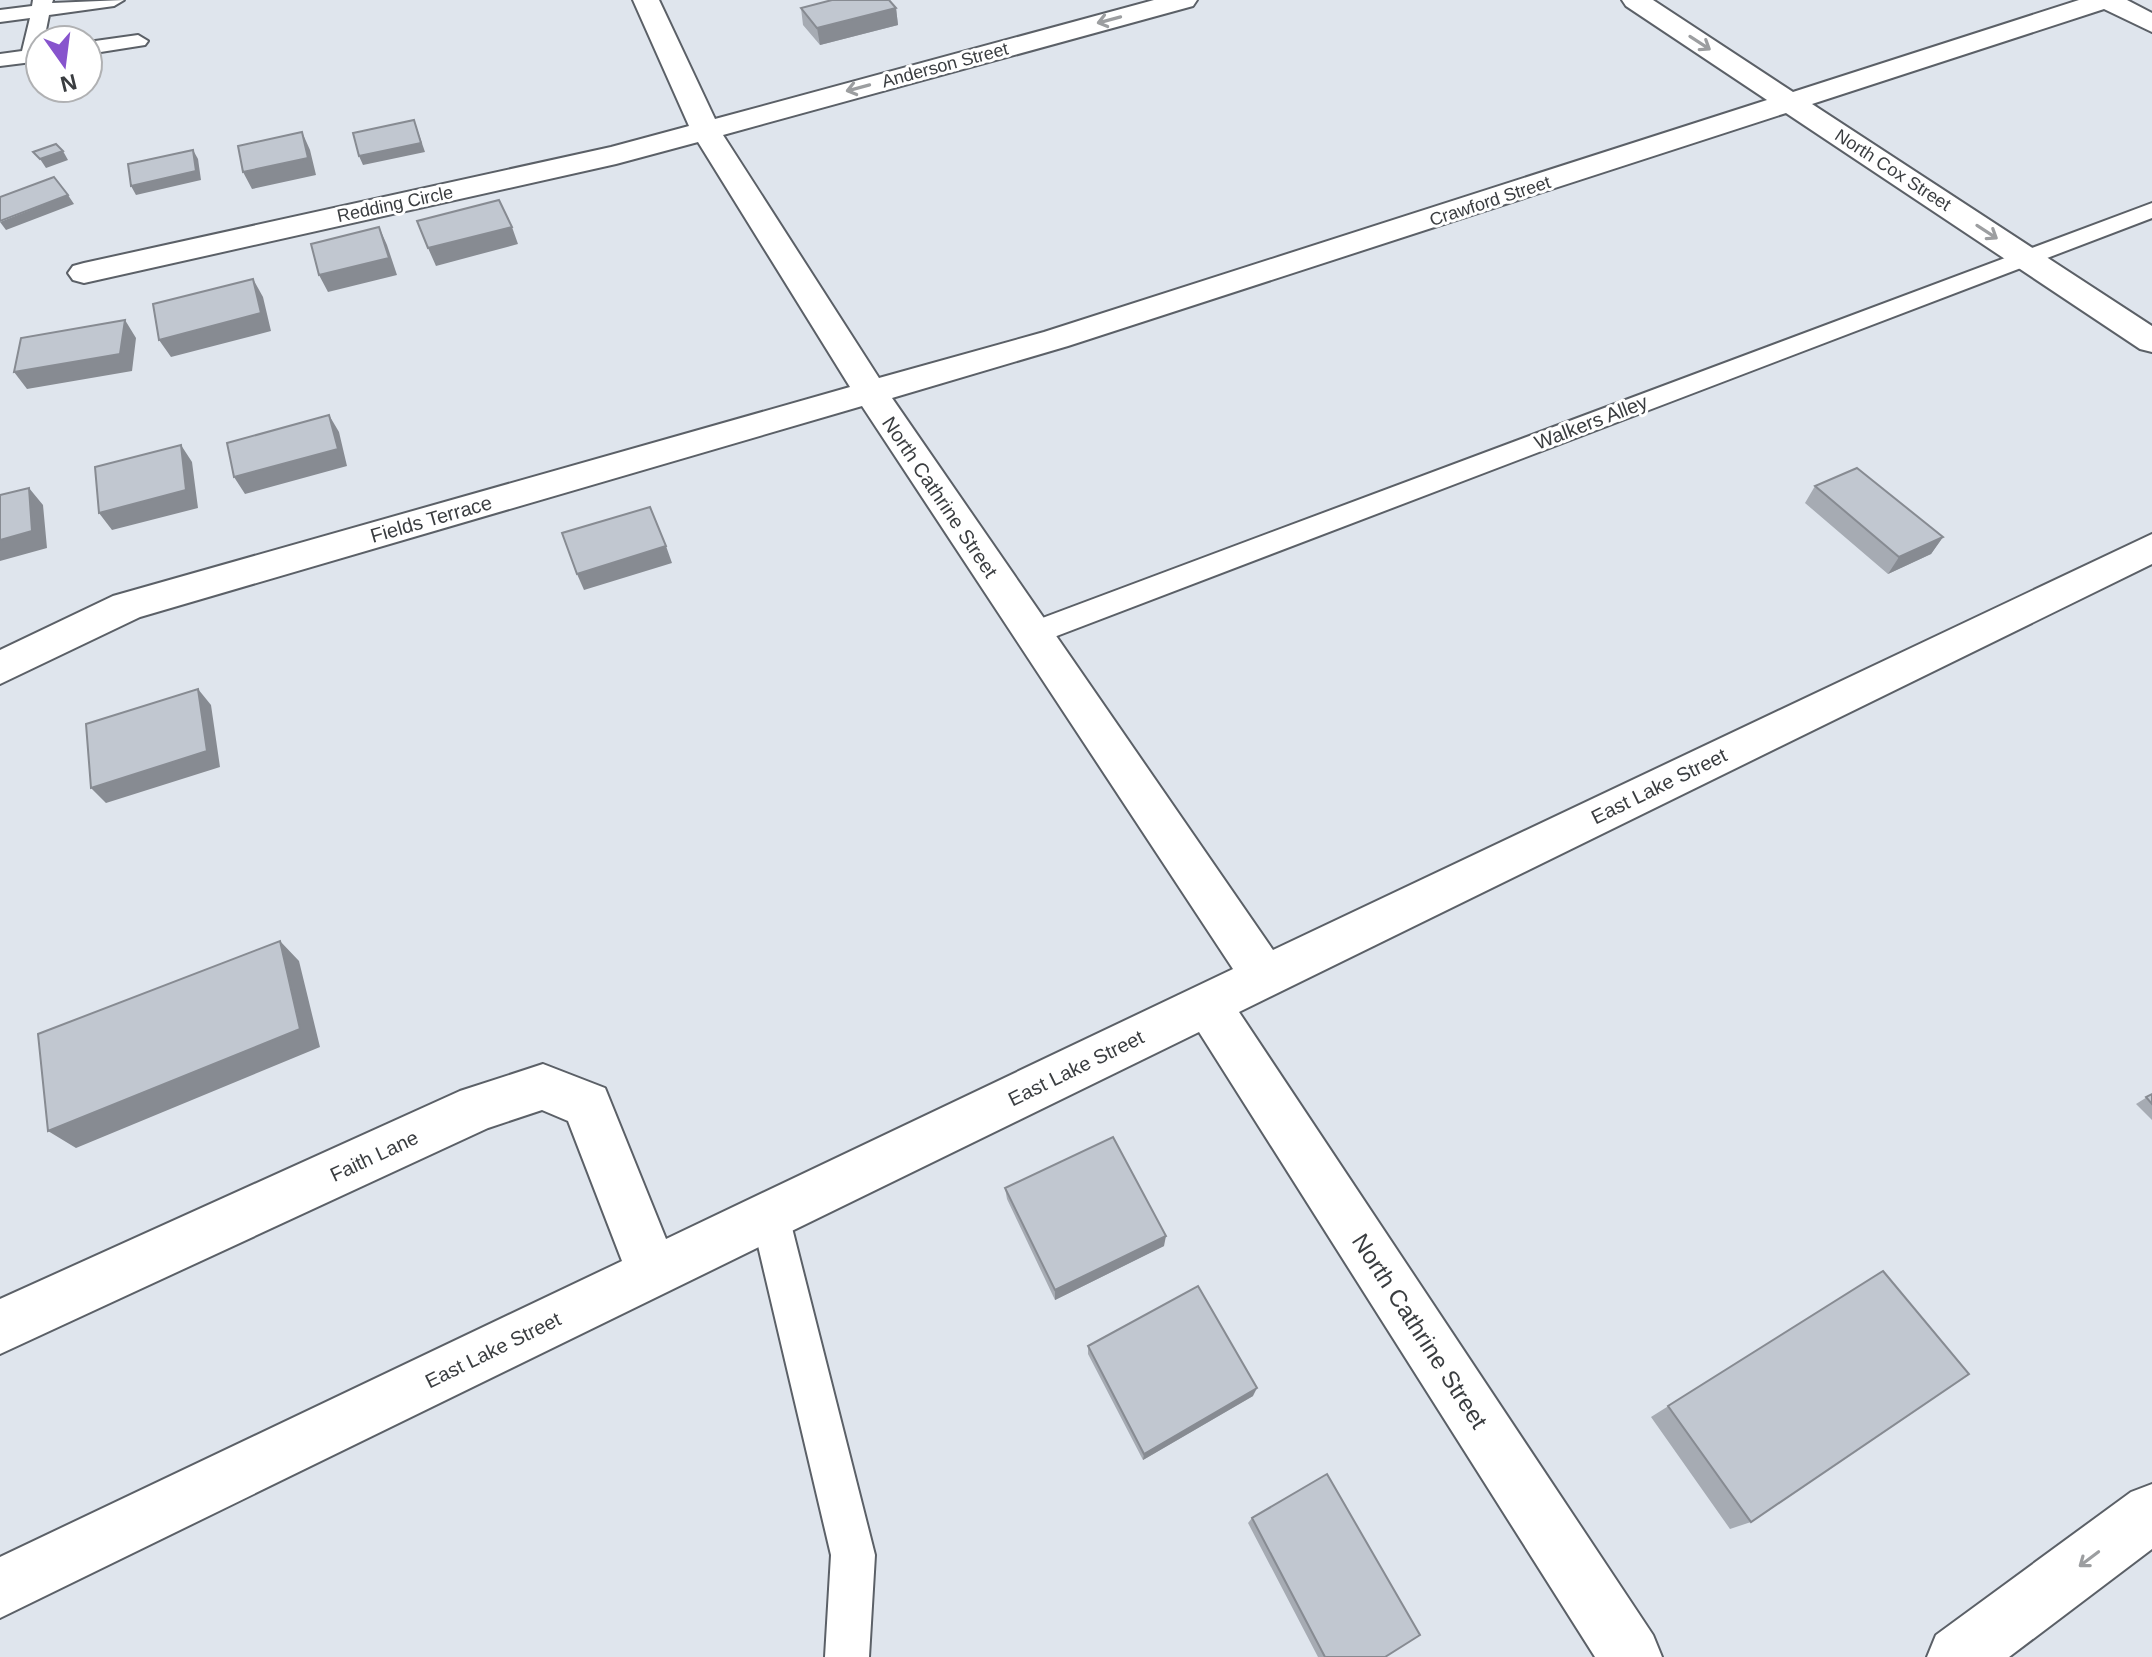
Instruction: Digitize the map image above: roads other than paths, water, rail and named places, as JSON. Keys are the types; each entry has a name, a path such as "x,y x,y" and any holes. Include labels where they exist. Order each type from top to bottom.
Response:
{"street":[{"name":"North Cathrine Street","path":"646,0 705,129 871,393 1265,977"},
{"name":"Anderson Street","path":"705,129 1184,0"},
{"name":"North Cox Street","path":"1635,0 2152,341"},
{"name":"Crawford Street","path":"871,393 1222,288 2107,0"},
{"path":"2107,0 2152,24"},
{"name":"Redding Circle","path":"84,273 616,155 705,129"},
{"name":"Fields Terrace","path":"0,668 127,606 871,393"},
{"name":"East Lake Street","path":"0,1588 2152,548"},
{"name":"North Cathrine Street","path":"1208,1005 1631,1657"},
{"name":"Faith Lane","path":"0,1327 478,1108 543,1087 587,1105 653,1273"},
{"path":"1958,1657 2152,1513"}],"lane":[{"path":"0,16 42,5 114,0"},
{"path":"104,46 138,41"},
{"path":"0,60 24,57"},
{"name":"Walkers Alley","path":"1031,634 2152,210"},
{"path":"770,1216 853,1555 847,1657"}]}
